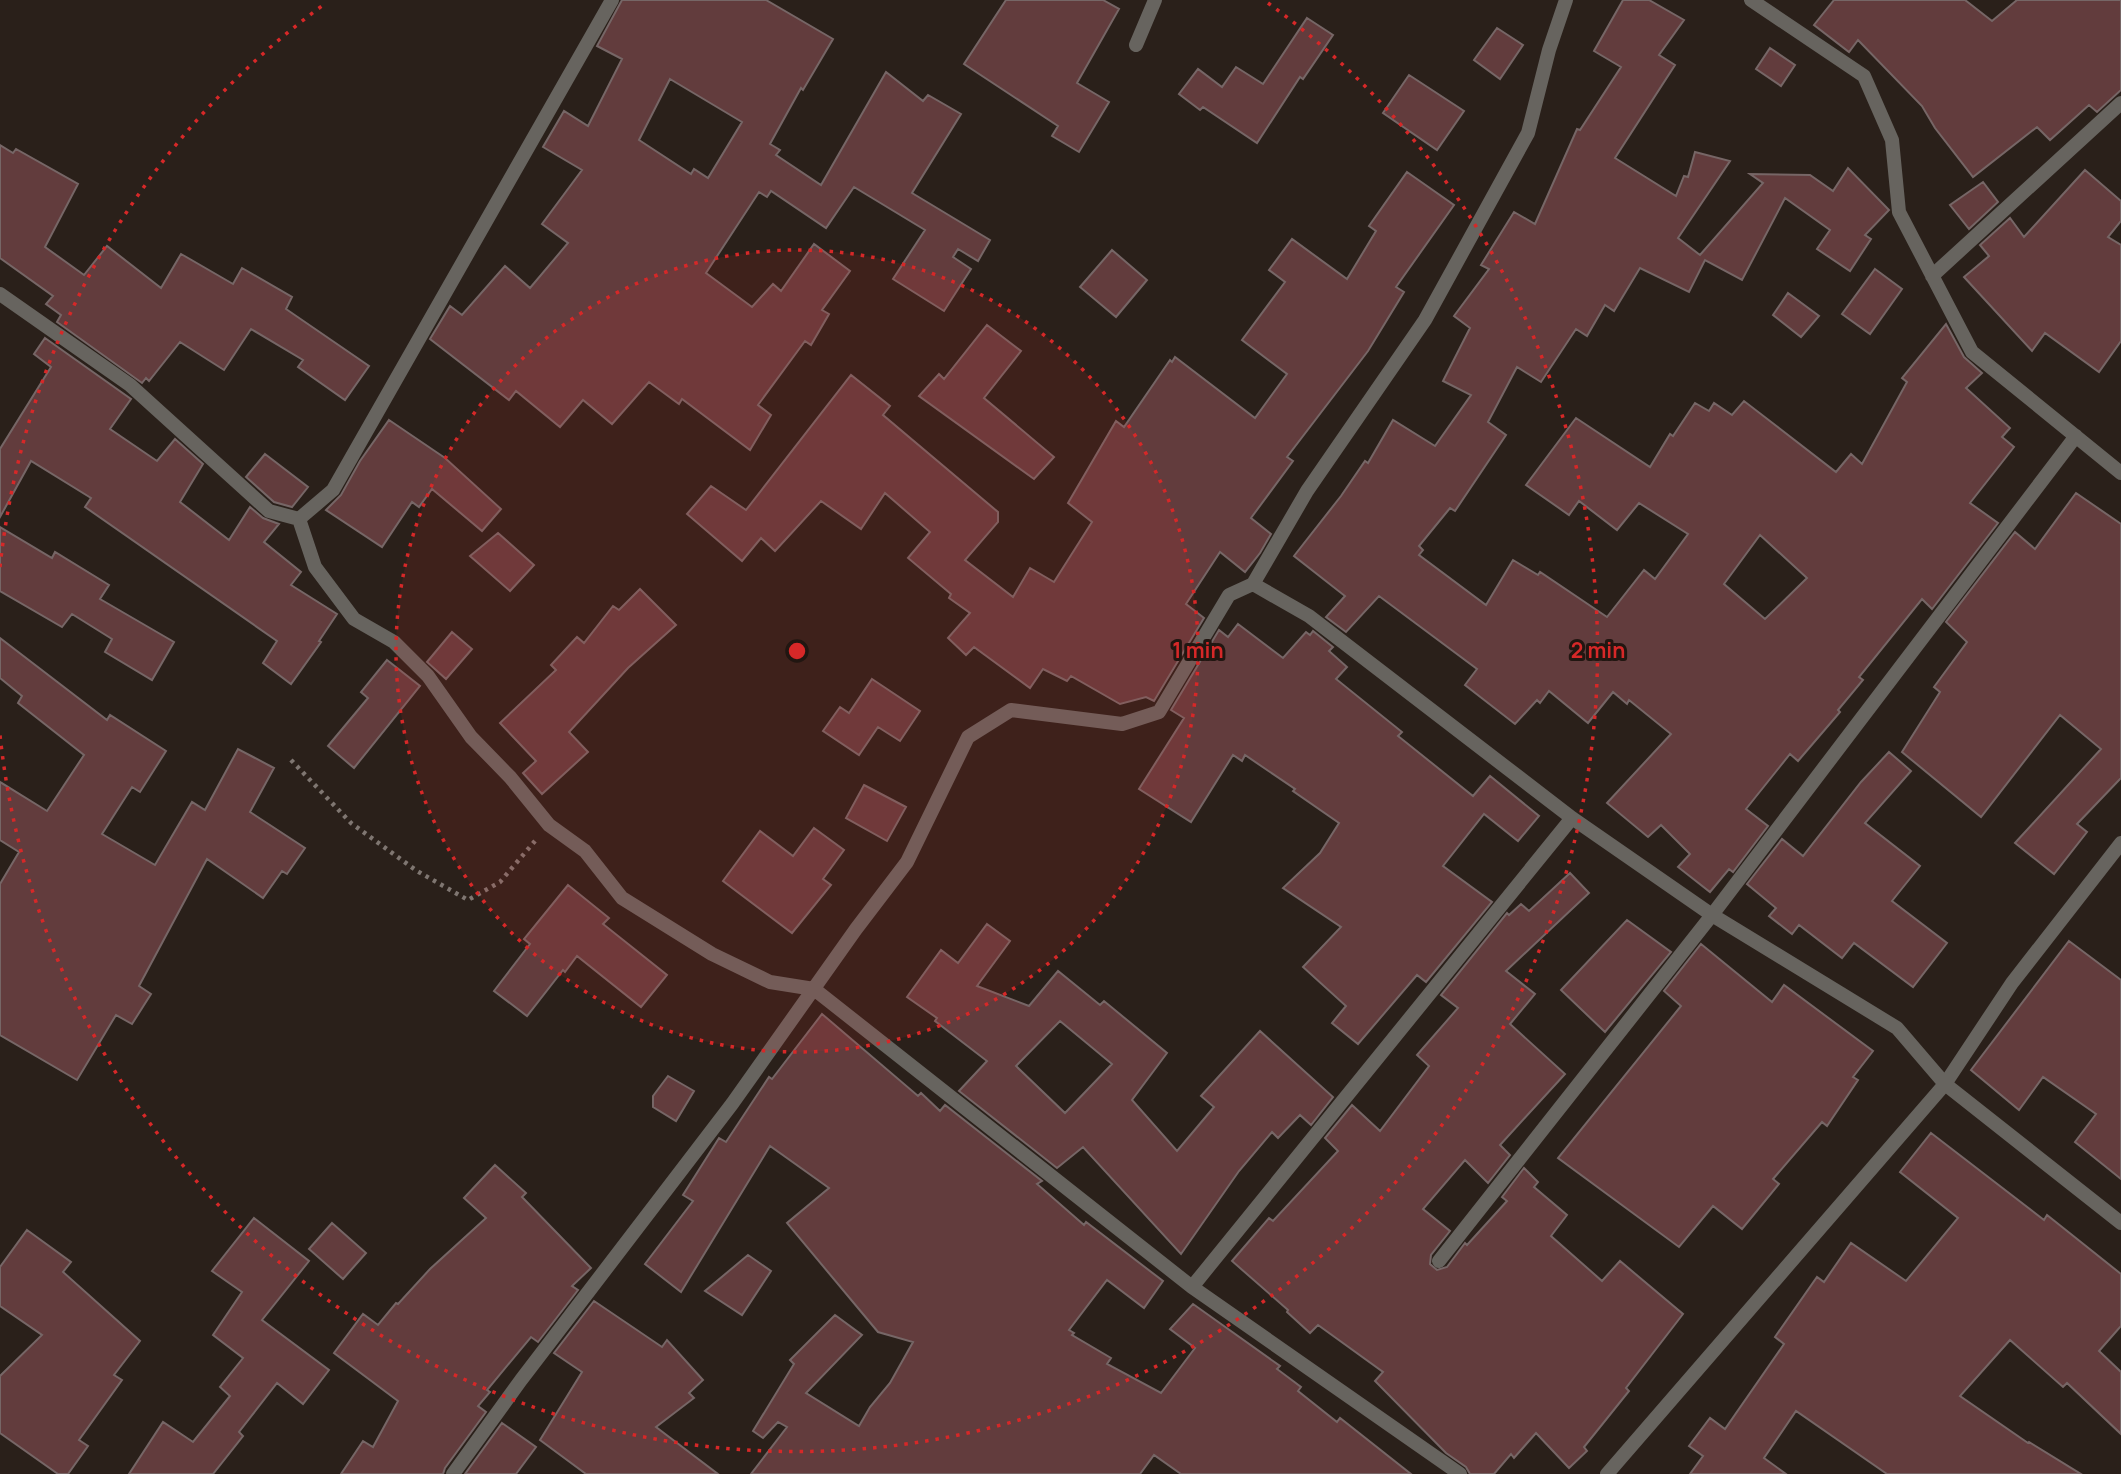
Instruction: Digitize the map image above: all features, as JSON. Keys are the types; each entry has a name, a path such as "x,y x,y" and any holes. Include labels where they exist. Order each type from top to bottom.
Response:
{"street":[{"path":"299,519 332,490 612,0"},
{"path":"1136,45 1155,0"},
{"path":"453,1474 521,1380 732,1104 907,862 968,737 1011,710 1122,724 1159,712 1229,595 1253,584 1307,491 1425,320 1528,133 1549,50 1566,0"},
{"path":"1751,0 1864,76 1892,140 1899,212 1972,352 2121,473"},
{"path":"1933,276 2121,103"},
{"path":"0,294 130,385 269,511 299,519"},
{"path":"1439,1261 1712,915 2076,436"},
{"path":"299,519 315,567 354,619 394,642 428,677 471,737 510,777 549,825 585,851 622,898 712,954 770,982 814,989 1192,1287 1460,1474"},
{"path":"1253,584 1309,616 1572,818 1712,915 1897,1028 1945,1084 2121,1223"},
{"path":"1192,1287 1572,818"},
{"path":"1607,1474 1945,1084 2012,984 2121,843"}],"path":[{"path":"291,760 351,823 417,871 468,900 500,881 549,825"}],"building":[{"path":"622,0 766,0 833,39 803,90 801,88 770,144 780,150 776,155 821,185 886,72 923,101 928,95 961,114 912,193 990,240 978,261 958,249 953,257 971,269 944,311 893,279 925,230 854,187 826,228 771,191 767,197 759,192 706,273 752,307 773,284 781,291 814,244 850,271 822,310 829,314 811,345 805,341 758,405 771,415 750,450 682,399 679,404 649,382 612,424 583,400 560,427 516,391 509,400 430,339 450,306 462,315 505,266 530,288 568,243 542,224 582,170 543,147 564,111 588,126 622,59 597,46","holes":["670,79 742,122 708,178 694,169 691,174 639,140"]},
{"path":"1006,0 1103,0 1119,9 1077,83 1109,102 1079,152 1052,136 1058,126 964,64"},
{"path":"1623,0 1649,0 1684,20 1659,55 1675,65 1615,158 1676,196 1684,176 1688,177 1695,152 1730,161 1678,238 1700,255 1763,183 1750,174 1810,175 1833,191 1848,168 1889,210 1865,235 1871,239 1850,271 1817,249 1830,230 1785,198 1742,280 1705,260 1689,292 1640,268 1614,311 1605,305 1587,336 1576,329 1541,382 1517,367 1488,422 1506,435 1455,511 1450,508 1419,546 1423,550 1419,555 1486,605 1513,560 1538,575 1540,572 1607,617 1644,570 1655,579 1688,534 1639,503 1617,530 1579,501 1569,515 1526,485 1576,418 1650,467 1670,434 1673,436 1695,403 1709,411 1714,403 1732,415 1744,401 1836,472 1851,454 1862,464 1907,382 1902,378 1946,324 1964,357 1982,373 1966,388 2010,428 2002,437 2014,447 1970,503 1998,523 1932,609 1922,599 1859,677 1863,680 1838,710 1840,712 1798,761 1790,754 1746,809 1768,826 1733,872 1729,869 1710,892 1678,867 1690,854 1661,825 1648,837 1607,803 1671,734 1629,700 1627,704 1613,692 1588,723 1549,691 1540,703 1537,700 1515,724 1465,685 1477,669 1379,596 1346,632 1326,617 1345,596 1294,556 1365,461 1368,463 1393,420 1435,446 1471,395 1443,381 1470,328 1454,316 1489,269 1481,265 1514,212 1535,224 1577,129 1580,130 1621,67 1594,51","holes":["1760,535 1807,578 1765,619 1724,584"]},
{"path":"1834,0 1965,0 1992,21 2017,0 2121,0 2121,90 2097,112 2089,105 2050,140 2037,127 1973,177 1935,128 1922,106 1858,40 1849,52 1814,25"},
{"path":"1307,18 1333,35 1303,79 1300,77 1257,143 1203,107 1200,110 1179,94 1198,69 1222,87 1236,67 1263,84"},
{"path":"1497,28 1523,45 1500,79 1474,60"},
{"path":"1770,48 1795,65 1781,86 1756,69"},
{"path":"1409,75 1464,111 1437,150 1383,113"},
{"path":"0,145 13,153 16,149 78,184 45,247 84,275 107,246 161,288 181,254 233,284 242,268 292,297 286,309 369,366 345,400 298,367 303,360 251,329 224,370 180,342 149,381 146,378 142,383 57,322 61,315 46,304 53,296 0,258"},
{"path":"2085,170 2121,201 2121,221 2108,237 2121,245 2121,341 2099,372 2045,333 2032,351 1964,277 1989,256 1980,245 2010,218 2024,237"},
{"path":"1407,172 1454,205 1396,287 1404,292 1368,351 1287,457 1293,461 1251,518 1271,534 1260,553 1245,572 1220,552 1186,604 1204,618 1154,701 1146,697 1120,704 1071,676 1067,681 1043,669 1030,688 974,647 966,655 948,638 970,613 949,598 951,594 908,558 930,532 885,493 861,529 821,501 775,551 761,538 742,561 687,514 711,486 746,510 851,375 890,406 883,415 998,512 998,522 965,560 1013,597 1030,568 1054,582 1092,522 1068,503 1116,421 1124,427 1170,360 1172,362 1175,357 1255,418 1287,374 1242,340 1285,282 1269,270 1292,239 1347,279 1376,231 1369,226"},
{"path":"1983,182 1998,202 1969,229 1950,205"},
{"path":"1112,250 1147,280 1116,317 1080,287"},
{"path":"1875,269 1902,289 1870,334 1842,314"},
{"path":"1788,293 1819,316 1801,337 1773,315"},
{"path":"987,325 1021,351 984,398 1054,457 1034,479 919,396 939,374 944,379"},
{"path":"45,338 131,399 110,429 157,461 175,439 203,464 180,502 229,540 250,507 263,518 279,524 264,542 301,572 291,585 337,614 291,684 263,663 277,641 85,507 91,498 31,461 0,517 0,449 51,367 34,354"},
{"path":"389,420 445,458 501,509 482,531 432,489 419,507 412,502 382,547 326,510 341,495 360,461"},
{"path":"265,454 308,487 292,507 274,502 246,477"},
{"path":"2076,493 2121,524 2121,778 2077,824 2087,832 2054,874 2015,843 2101,749 2060,715 1981,817 1902,752 1940,692 1934,687 1967,642 1946,622 2015,532 2035,549"},
{"path":"0,527 52,558 55,552 109,585 100,599 174,642 152,680 105,652 112,639 72,614 62,627 0,591"},
{"path":"498,533 534,565 510,591 470,556"},
{"path":"640,589 676,625 628,668 569,732 588,752 542,794 523,773 536,761 500,723 556,670 551,665 577,637 584,643 613,606 619,610"},
{"path":"1238,624 1283,658 1306,632 1310,635 1313,631 1333,647 1329,651 1347,667 1336,679 1402,732 1398,736 1473,796 1490,776 1539,816 1518,841 1484,814 1443,866 1492,902 1426,982 1417,975 1358,1044 1332,1023 1346,1006 1303,967 1341,927 1283,888 1320,853 1339,823 1245,755 1242,761 1233,755 1191,822 1139,789 1184,718 1171,710 1219,630 1228,637"},
{"path":"452,632 472,649 446,679 427,662"},
{"path":"0,638 107,720 110,715 166,751 140,792 132,787 102,834 155,865 192,802 205,810 238,749 274,768 250,812 305,848 287,874 282,871 263,898 207,859 139,986 151,994 132,1024 116,1015 77,1080 0,1035 0,884 19,852 0,840 0,782 47,811 84,755 18,703 22,696 0,678"},
{"path":"387,660 420,686 354,768 328,746 368,698 361,692"},
{"path":"872,679 920,711 900,741 878,727 859,755 823,731 840,707 849,713"},
{"path":"1889,752 1911,771 1865,823 1920,866 1892,901 1947,943 1913,987 1854,943 1842,958 1799,925 1792,934 1769,916 1776,908 1747,884 1782,839 1803,856 1861,782"},
{"path":"864,785 906,807 887,841 846,818"},
{"path":"814,828 844,850 823,879 831,885 792,933 723,881 760,831 793,856"},
{"path":"1570,873 1589,893 1506,971 1535,994 1510,1024 1565,1074 1500,1145 1510,1155 1488,1183 1465,1160 1423,1209 1450,1231 1431,1255 1430,1264 1437,1270 1447,1267 1465,1243 1467,1245 1507,1201 1502,1197 1524,1168 1538,1182 1534,1187 1567,1215 1551,1236 1602,1281 1620,1261 1683,1314 1626,1388 1629,1391 1584,1447 1587,1451 1569,1468 1536,1433 1514,1458 1511,1454 1494,1474 1470,1474 1466,1467 1446,1453 1375,1381 1383,1372 1318,1325 1310,1333 1232,1261 1269,1218 1273,1221 1338,1151 1325,1138 1352,1105 1380,1131 1429,1066 1417,1055 1458,1008 1441,995 1507,913 1509,915 1521,904 1529,911"},
{"path":"568,885 609,918 603,924 667,975 641,1007 577,956 527,1016 494,991 530,944 524,939"},
{"path":"1627,920 1671,952 1605,1032 1561,990"},
{"path":"987,924 1010,941 977,986 1029,1006 1058,971 1100,1005 1104,1001 1167,1053 1132,1100 1177,1151 1214,1107 1201,1096 1260,1031 1333,1097 1311,1125 1300,1115 1278,1138 1272,1132 1239,1171 1181,1254 1083,1147 1057,1168 959,1091 987,1061 935,1021 937,1018 907,997 941,950 958,963","holes":["1060,1021 1112,1064 1065,1113 1016,1066"]},
{"path":"2069,941 2121,980 2121,1179 2075,1142 2096,1114 2043,1077 2019,1110 1971,1070"},
{"path":"1701,944 1772,1002 1784,985 1873,1051 1853,1077 1858,1080 1827,1126 1822,1122 1773,1179 1779,1184 1742,1229 1713,1206 1679,1247 1558,1158 1681,1006 1664,991"},
{"path":"822,1014 918,1096 921,1093 940,1111 945,1105 1042,1181 1037,1184 1084,1225 1086,1222 1163,1281 1144,1308 1107,1280 1069,1330 1074,1333 1072,1335 1111,1358 1107,1364 1161,1393 1195,1348 1170,1329 1193,1304 1280,1366 1277,1369 1301,1387 1298,1391 1337,1422 1340,1418 1411,1474 1181,1474 1154,1455 1140,1474 751,1474 787,1427 778,1422 763,1438 753,1431 794,1364 790,1360 835,1315 862,1335 806,1393 859,1426 870,1407 890,1383 913,1342 878,1332 787,1223 829,1188 770,1146 681,1292 645,1264 693,1201 683,1195 719,1138 726,1142 769,1077 772,1079"},
{"path":"668,1076 694,1091 676,1121 653,1107 653,1096"},
{"path":"1931,1133 2044,1220 2047,1215 2121,1274 2121,1326 2099,1351 2121,1372 2121,1434 2067,1383 2063,1387 2010,1340 1960,1396 2028,1443 2081,1474 1887,1474 1796,1411 1764,1458 1786,1474 1690,1474 1703,1456 1689,1446 1710,1418 1725,1429 1784,1344 1775,1337 1817,1277 1824,1282 1851,1243 1906,1281 1958,1218 1900,1172"},
{"path":"495,1165 526,1193 522,1197 591,1268 572,1286 578,1290 538,1342 531,1337 487,1390 490,1392 478,1406 486,1412 443,1474 341,1474 363,1441 373,1447 398,1401 334,1353 363,1314 378,1325 430,1269 486,1218 464,1198"},
{"path":"254,1218 309,1261 262,1320 329,1370 303,1404 277,1383 239,1432 243,1436 213,1474 129,1474 163,1422 193,1442 230,1396 220,1387 243,1358 213,1335 242,1292 212,1271"},
{"path":"332,1223 366,1253 343,1279 309,1249"},
{"path":"27,1230 71,1262 63,1272 140,1341 114,1375 122,1380 79,1440 88,1446 68,1474 58,1474 0,1433 0,1376 42,1335 0,1306 0,1267"},
{"path":"748,1255 771,1271 742,1315 705,1291"},
{"path":"594,1301 662,1347 667,1340 703,1380 689,1393 694,1398 656,1427 718,1474 586,1474 540,1440 582,1372 554,1353"},
{"path":"502,1423 536,1447 516,1474 465,1474"}]}
